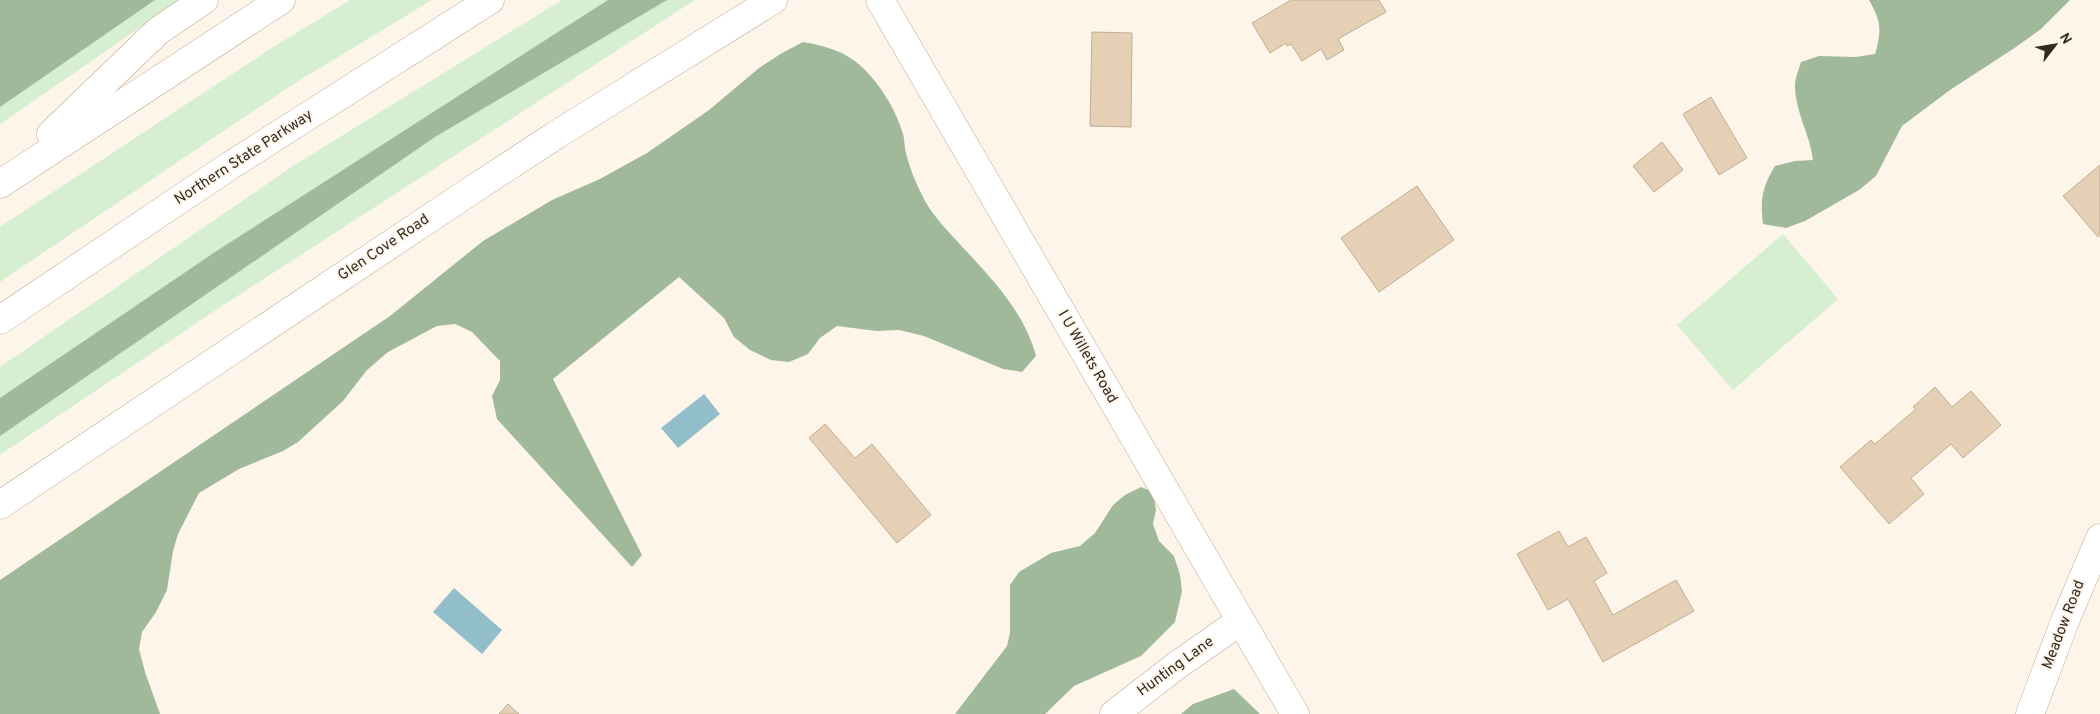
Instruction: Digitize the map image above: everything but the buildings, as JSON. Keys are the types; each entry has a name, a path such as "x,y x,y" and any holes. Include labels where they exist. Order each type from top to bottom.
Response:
{"main road":[{"path":"0,184 158,31 204,0"},
{"path":"0,184 281,0"},
{"name":"Northern State Parkway","path":"0,320 231,165 490,0"},
{"name":"Glen Cove Road","path":"0,505 548,140 773,0"},
{"name":"I U Willets Road","path":"880,0 1294,714"},
{"name":"Meadow Road","path":"2030,714 2065,621 2100,538"},
{"name":"Hunting Lane","path":"1114,714 1176,666 1240,622"}],"green space":[{"path":"0,0 180,0 0,124"},
{"path":"0,0 155,0 0,107"},
{"path":"350,0 432,0 292,85 0,282 0,227 270,49"},
{"path":"562,0 695,0 225,304 0,455 0,367 296,164"},
{"path":"608,0 667,0 435,137 0,436 0,398 215,252"},
{"path":"1869,0 2070,0 2041,29 1950,90 1902,126 1876,176 1859,190 1805,221 1786,228 1763,224 1763,194 1775,166 1795,161 1813,160 1797,104 1795,82 1801,62 1819,56 1855,57 1875,54 1879,39 1879,26 1876,14"},
{"path":"803,42 827,47 849,57 868,73 886,96 899,122 910,168 924,200 942,224 1004,294 1023,324 1036,356 1022,372 1003,369 924,336 899,330 877,331 837,326 820,338 808,354 789,362 771,360 750,350 734,337 724,318 679,277 553,379 642,555 632,567 497,419 492,396 500,380 500,361 472,332 455,324 437,326 388,352 367,370 343,401 298,442 283,451 239,469 199,493 178,534 173,551 167,590 156,612 142,632 139,649 160,714 0,714 0,580 390,316 483,241 552,200 600,179 647,153 709,110 759,68"},
{"path":"1783,234 1838,299 1733,390 1677,325"},
{"path":"1141,487 1153,492 1156,510 1153,524 1159,541 1174,556 1180,575 1182,591 1175,622 1141,656 1074,686 1045,714 955,714 1007,646 1010,633 1010,585 1019,572 1051,553 1080,546 1095,533 1113,505 1125,495"},
{"path":"1234,689 1260,714 1181,714 1193,704"}],"water":[{"path":"704,394 720,414 678,448 661,428"},
{"path":"454,588 502,630 482,654 433,612"}]}
